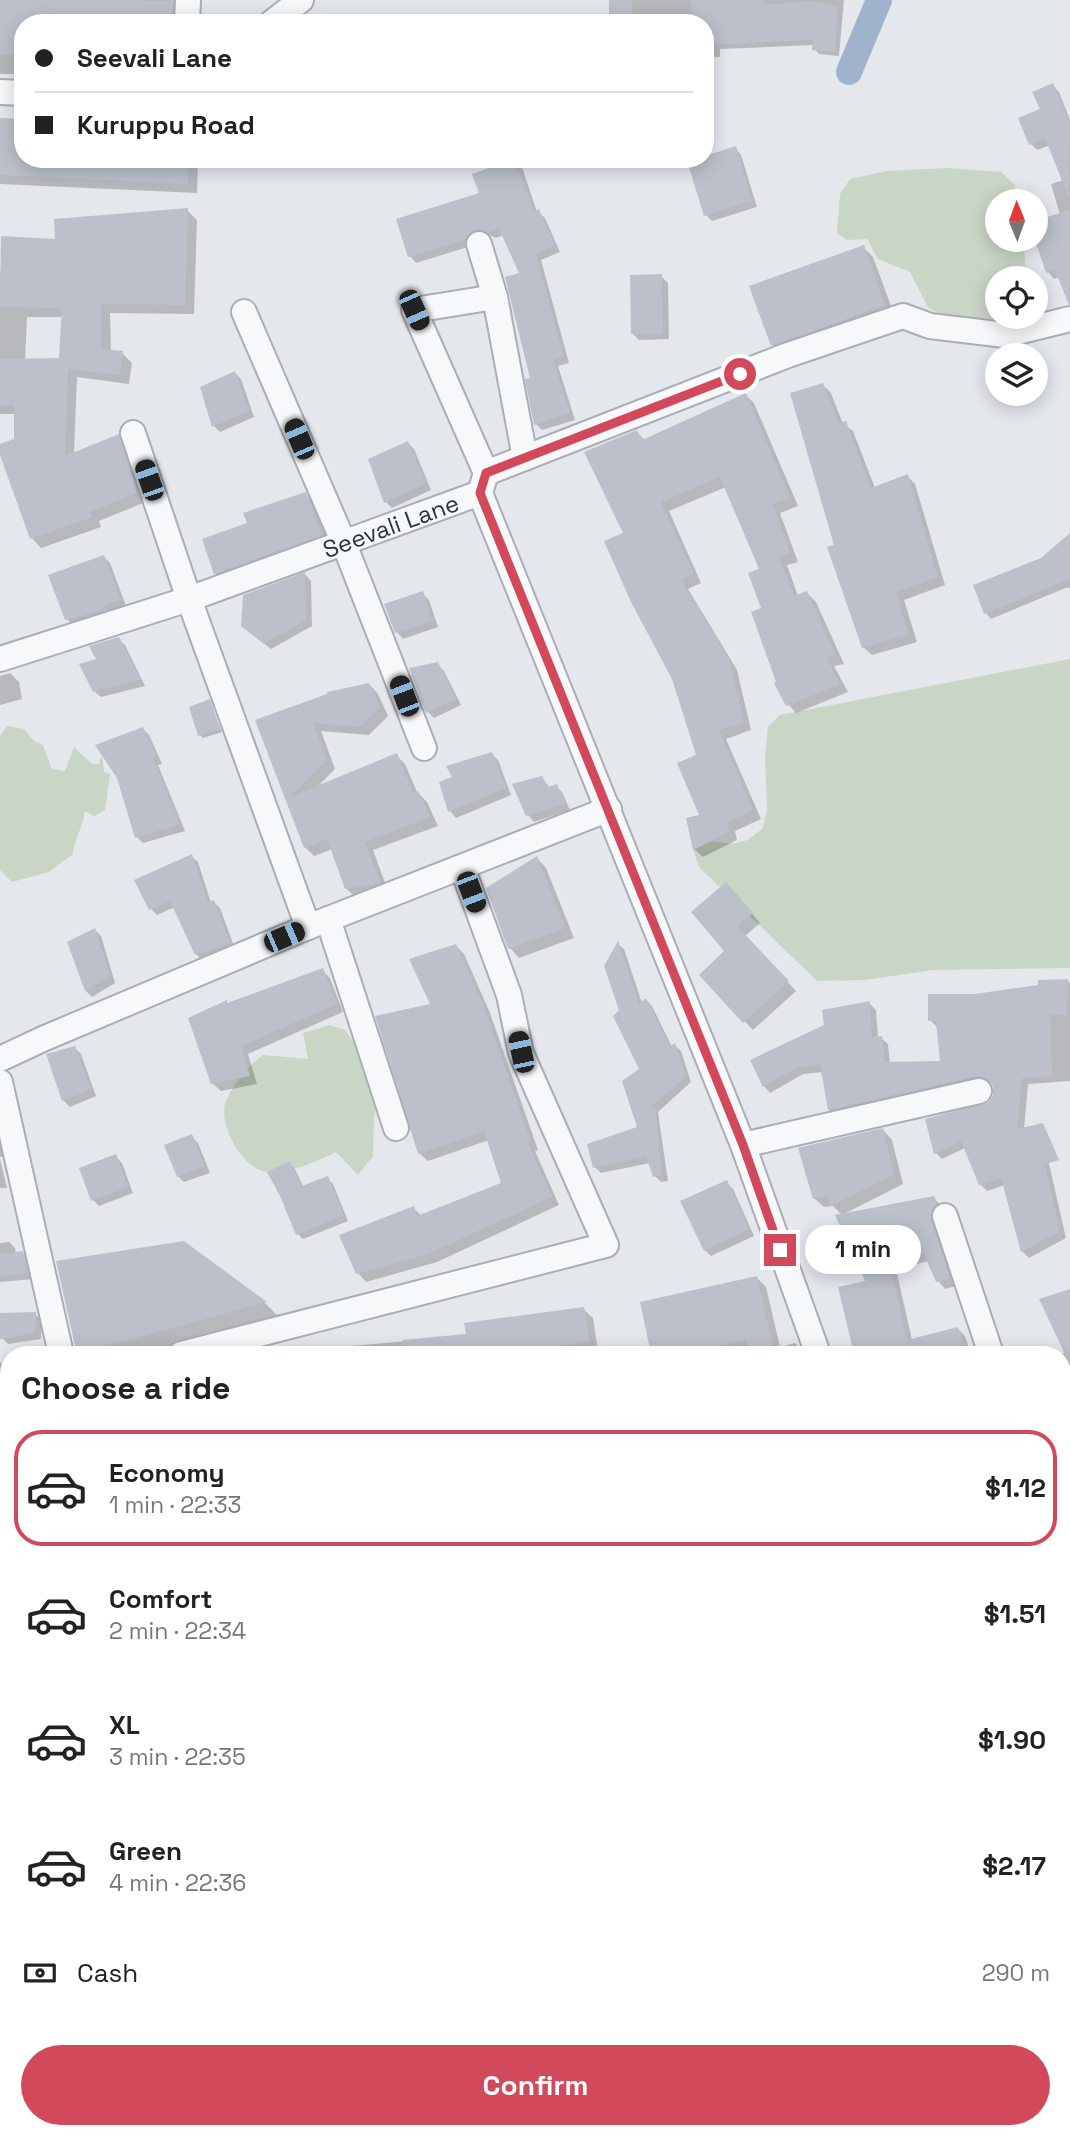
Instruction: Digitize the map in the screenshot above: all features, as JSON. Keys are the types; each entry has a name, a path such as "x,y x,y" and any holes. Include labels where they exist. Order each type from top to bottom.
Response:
{"street":[{"path":"283,14 301,0"},
{"path":"479,244 495,297 525,458"},
{"path":"495,297 414,310 743,1145 815,1346"},
{"path":"244,312 343,541 424,748"},
{"name":"Seevali Lane","path":"0,659 189,599 343,541 483,483 525,458 788,355 881,322 903,316 930,326 1005,335 1070,318"},
{"path":"133,433 189,599 396,1128"},
{"path":"0,1059 318,923 609,809"},
{"path":"212,1346 606,1245 521,1052 509,995 462,867"},
{"path":"0,1082 59,1346"},
{"path":"743,1145 979,1091"},
{"path":"945,1216 988,1346"}],"green space":[{"path":"948,168 1001,172 1014,184 1015,189 985,189 985,252 1024,252 1026,266 985,266 985,329 1014,330 969,333 928,307 910,272 878,259 867,239 847,240 837,233 840,194 850,179 887,171"},
{"path":"1070,659 1070,968 933,970 865,980 817,981 699,867 693,850 704,840 731,844 748,840 763,828 767,810 765,754 768,727 780,715"},
{"path":"7,726 24,729 34,741 43,745 52,769 65,771 74,747 92,764 99,764 102,755 104,772 110,774 105,810 94,816 85,811 73,854 49,872 12,882 0,870 0,736"},
{"path":"330,1025 345,1030 381,1080 374,1117 373,1156 358,1175 336,1152 312,1163 278,1172 259,1170 242,1155 229,1133 224,1111 229,1094 242,1075 263,1055 308,1059 303,1033"}],"building":[{"path":"0,0 173,1 172,14 14,14 14,55 0,54"},
{"path":"609,0 632,0 633,14 609,14"},
{"path":"691,0 764,0 764,5 812,1 838,7 835,52 812,50 813,40 714,45 714,14 690,14"},
{"path":"1053,83 1070,123 1069,198 1045,138 1029,145 1018,118 1040,109 1032,92"},
{"path":"0,118 14,119 14,168 189,168 188,184 0,175"},
{"path":"736,146 752,201 704,216 689,168 714,168 714,153"},
{"path":"489,168 517,168 534,211 539,209 555,245 536,254 564,357 553,360 570,413 534,425 525,379 530,378 505,277 519,273 499,229 488,232 482,229 474,230 465,240 408,257 396,219 479,193 472,174"},
{"path":"188,208 185,305 101,304 102,349 123,351 120,375 68,369 65,456 119,434 137,493 90,512 92,517 30,539 0,455 0,444 14,439 14,405 0,405 0,359 59,358 62,308 0,307 1,236 55,239 54,219"},
{"path":"1070,210 1070,305 1055,270 1048,272 1048,266 1044,266 1039,252 1048,252 1048,217"},
{"path":"864,245 885,305 771,346 749,286"},
{"path":"662,274 663,334 631,334 630,275"},
{"path":"235,371 249,411 212,427 200,387"},
{"path":"823,383 839,423 846,421 871,488 908,474 938,577 896,592 909,634 862,648 827,547 834,545 790,393"},
{"path":"746,393 790,498 773,504 790,553 779,557 794,596 807,591 836,655 827,658 840,684 786,706 774,683 776,682 751,612 761,608 748,573 759,569 720,477 661,502 694,574 681,580 729,659 744,722 719,730 753,810 728,822 729,832 693,850 686,818 699,815 677,763 696,755 672,679 631,602 604,541 623,533 584,452 637,430 642,440"},
{"path":"408,441 426,483 384,503 368,459"},
{"path":"306,492 322,535 214,574 202,539 247,523 243,513"},
{"path":"1070,533 1070,579 984,614 973,585 1041,558"},
{"path":"104,555 121,600 103,606 105,610 65,620 48,575"},
{"path":"305,572 306,620 264,644 241,626 243,595"},
{"path":"423,591 433,621 395,633 384,604"},
{"path":"119,637 141,679 93,692 79,664 96,659 89,646"},
{"path":"438,662 456,699 426,713 409,668"},
{"path":"369,683 380,707 360,727 313,723 327,760 290,797 397,753 413,793 418,791 430,817 365,842 381,883 345,889 327,839 304,848 255,720 327,692"},
{"path":"210,699 220,729 198,736 189,707"},
{"path":"143,727 157,757 153,758 180,824 135,838 117,778 95,745"},
{"path":"492,752 506,788 448,812 439,782 452,777 446,766"},
{"path":"542,776 548,787 557,784 565,804 526,816 512,784"},
{"path":"192,854 208,902 214,900 230,943 195,955 170,901 149,910 134,880"},
{"path":"537,856 565,928 508,949 486,888"},
{"path":"726,882 753,913 737,926 789,981 743,1023 699,975 724,951 691,912"},
{"path":"95,928 110,976 85,991 67,942"},
{"path":"618,941 639,1004 646,998 670,1046 675,1043 686,1076 650,1108 655,1106 662,1175 653,1177 646,1156 593,1168 587,1144 637,1127 622,1081 639,1069 613,1016 619,1010 604,966"},
{"path":"456,944 483,1004 531,1142 528,1143 552,1197 428,1254 356,1274 339,1235 414,1206 417,1216 501,1183 484,1131 418,1154 375,1016 430,1004 409,959"},
{"path":"323,968 337,1004 241,1046 250,1076 211,1084 188,1018 227,1000 227,1003"},
{"path":"1068,979 1067,1015 1050,1015 1052,1076 1022,1078 1017,1129 1043,1123 1059,1160 1045,1164 1060,1231 1021,1252 1001,1178 979,1185 961,1141 934,1154 925,1119 989,1102 993,1087 989,1080 976,1076 828,1110 820,1065 796,1068 763,1087 750,1060 824,1025 822,1010 870,1001 872,1037 882,1036 885,1062 940,1061 936,1021 928,1021 928,994 975,994 1038,985 1038,980"},
{"path":"75,1046 91,1090 62,1101 46,1054"},
{"path":"883,1128 894,1174 831,1206 826,1196 813,1199 798,1148"},
{"path":"192,1134 205,1166 177,1177 164,1145"},
{"path":"116,1154 128,1187 91,1201 79,1168"},
{"path":"290,1161 302,1186 328,1176 344,1215 296,1235 267,1172"},
{"path":"727,1180 749,1229 704,1251 680,1201"},
{"path":"934,1196 937,1204 931,1212 931,1220 950,1279 936,1282 924,1254 890,1262 907,1340 958,1327 964,1346 852,1346 838,1287 865,1281 835,1215"},
{"path":"184,1241 267,1302 106,1346 75,1346 56,1261"},
{"path":"23,1251 28,1273 0,1276 0,1254"},
{"path":"757,1276 773,1346 748,1346 746,1340 718,1346 649,1346 640,1302"},
{"path":"1070,1289 1070,1346 1061,1346 1039,1299"},
{"path":"584,1307 590,1342 561,1346 402,1346 402,1340 466,1334 464,1323"},
{"path":"36,1312 35,1333 0,1339 0,1313"}],"waterway":[{"path":"849,72 879,0"}],"route":[{"path":"740,374 486,473 480,493 743,1145 780,1250"}]}
